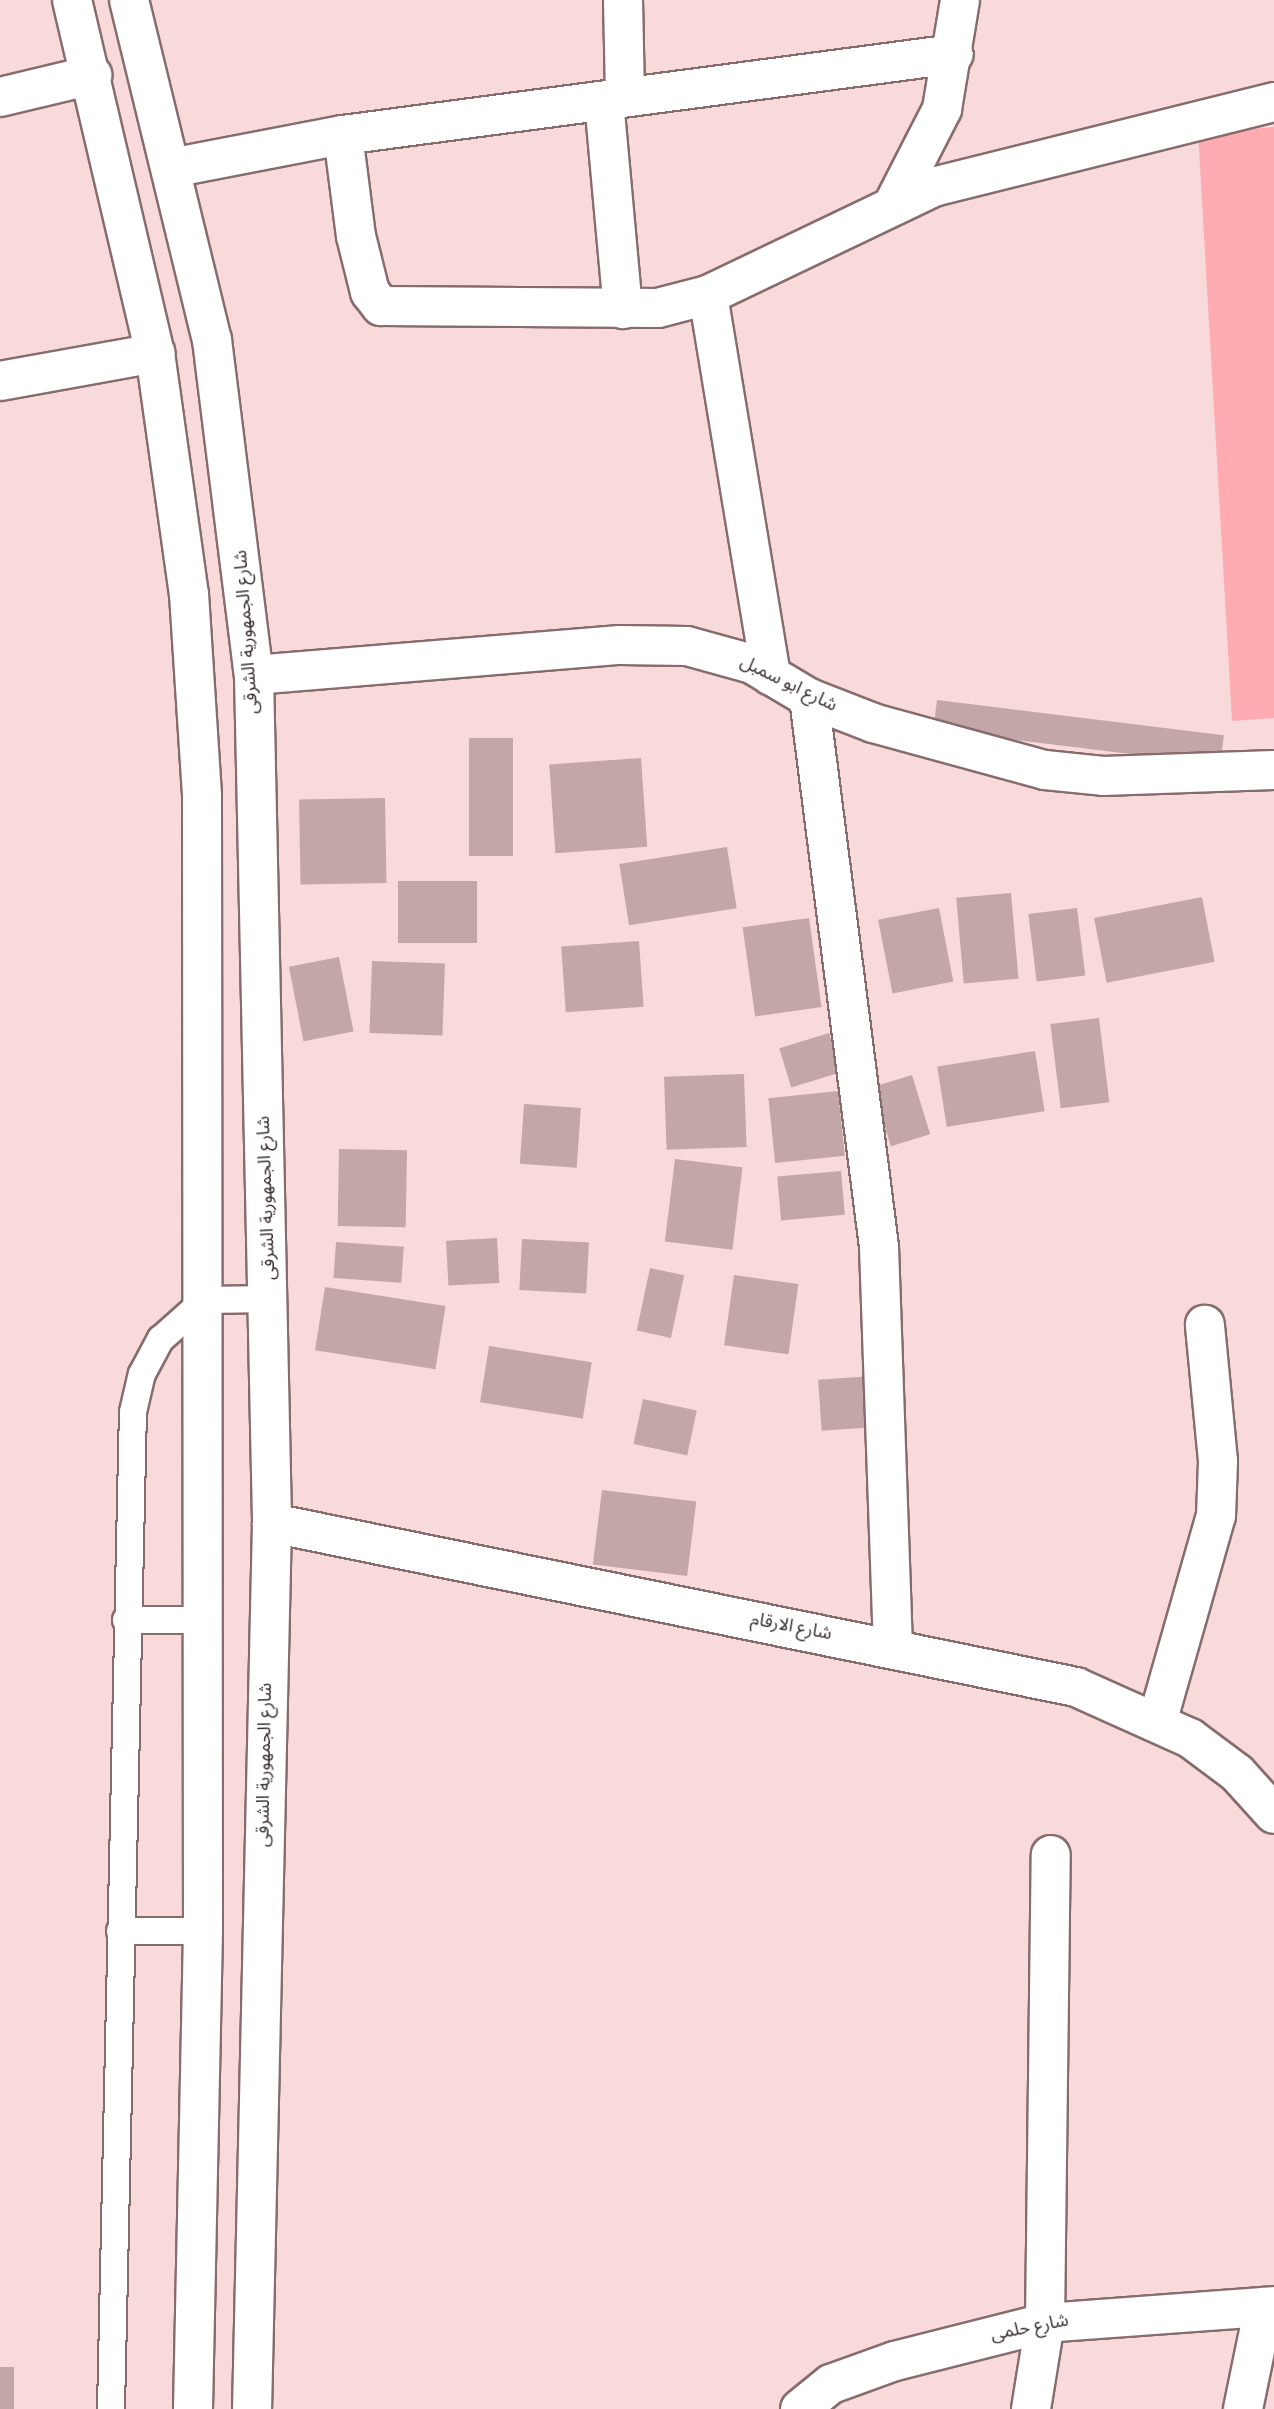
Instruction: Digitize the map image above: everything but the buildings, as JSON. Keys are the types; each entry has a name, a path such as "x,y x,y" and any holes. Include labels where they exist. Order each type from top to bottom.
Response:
{"street":[{"path":"72,0 92,75 155,353 189,594 202,797 205,1300 204,1931 193,2409"},
{"name":"شارع الجمهورية الشرقى","path":"129,0 212,340 254,675 271,1298 272,1523 252,2409"},
{"path":"623,0 615,99 623,309"},
{"path":"894,202 942,109 954,54 960,0"},
{"path":"171,168 343,135 954,54"},
{"path":"0,96 92,75"},
{"path":"343,135 356,236 370,292 381,306 623,309 674,306 708,295 894,202 992,169 1274,102"},
{"path":"108,146 162,131"},
{"path":"708,295 771,676"},
{"path":"0,381 155,353"},
{"name":"شارع ابو سمبل","path":"254,675 620,645 687,646 771,676 809,698 966,754 1045,770 1103,776 1274,770"},
{"path":"809,698 879,1247 893,1648"},
{"path":"1158,1719 1216,1516 1218,1461 1205,1325"},
{"name":"شارع الارقام","path":"272,1523 1014,1670 1158,1719 1237,1773 1274,1814"},
{"path":"1031,2409 1045,2323 1051,1855"},
{"path":"1243,2409 1269,2306"},
{"name":"شارع حلمى","path":"800,2409 831,2384 895,2361 1045,2323 1269,2306"}],"lane":[{"path":"111,2409 129,1454 142,1374 161,1339 205,1300 271,1298"},
{"path":"125,1620 204,1620"},
{"path":"120,1931 204,1931"}],"shaded area":[{"path":"1274,127 1274,718 1232,721 1198,132"}]}
